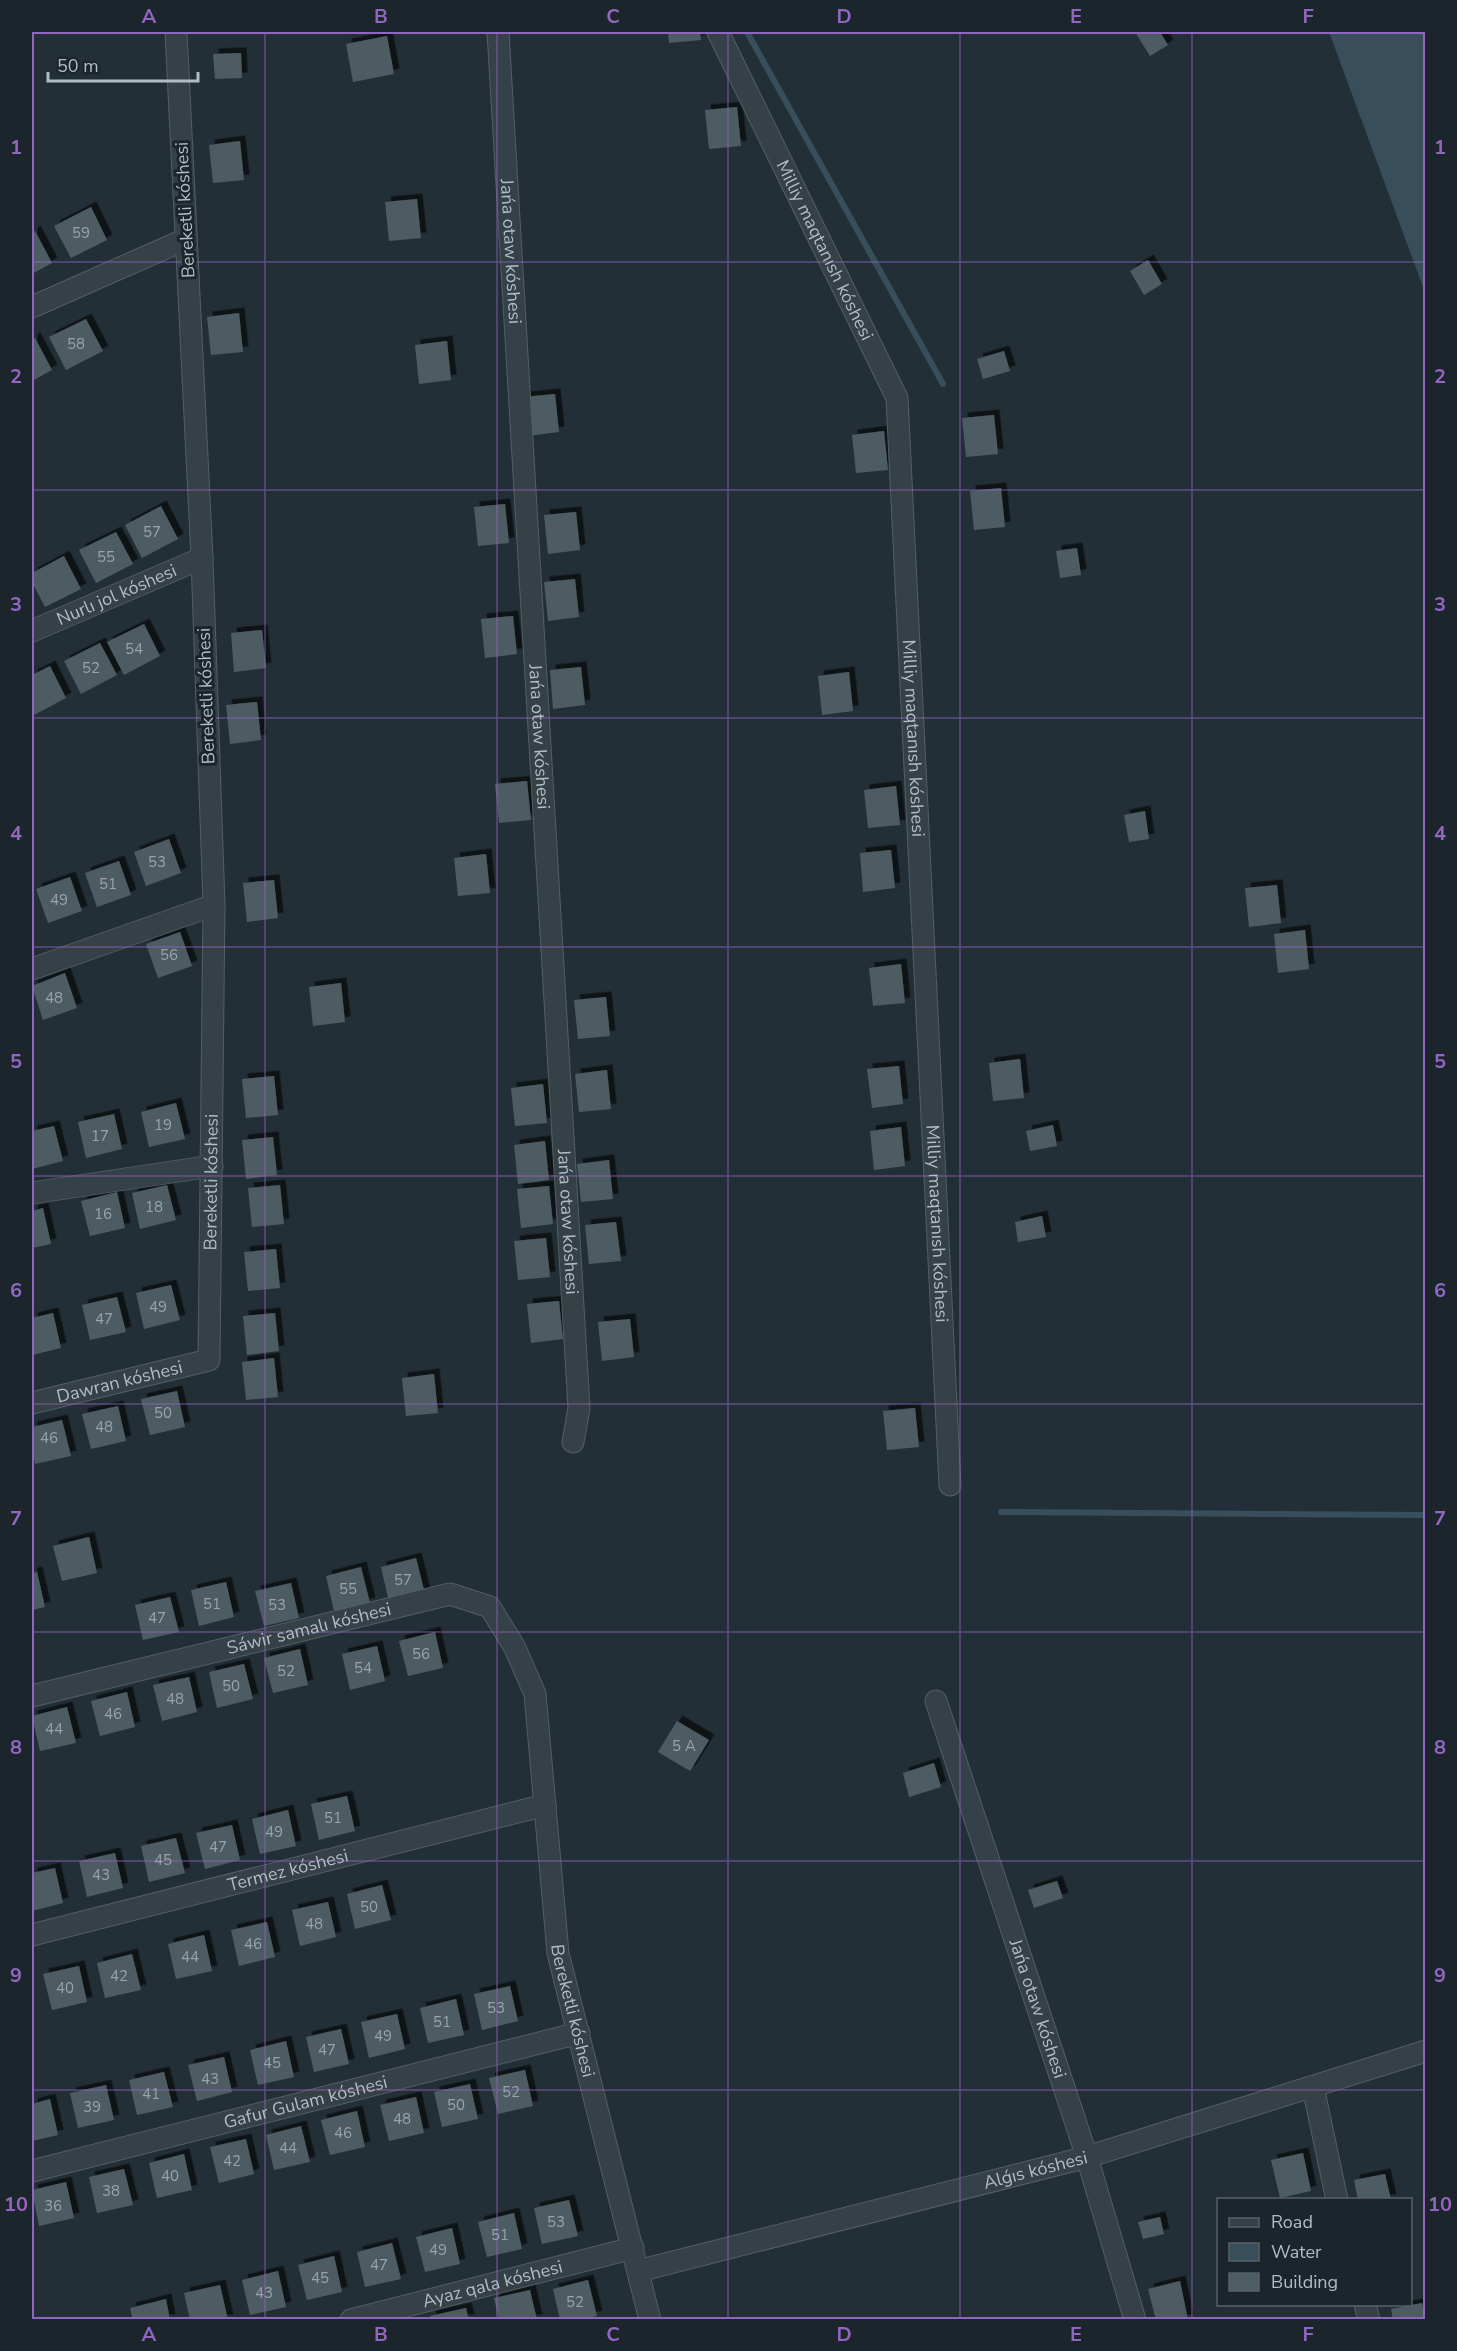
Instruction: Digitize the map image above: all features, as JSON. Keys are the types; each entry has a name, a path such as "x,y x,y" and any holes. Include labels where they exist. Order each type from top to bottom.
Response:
{"street":[{"name":"Bereketli kóshesi","path":"176,32 202,558 214,905 209,1360"},
{"name":"Jańa otaw kóshesi","path":"498,32 579,1408 573,1442"},
{"name":"Milliy maqtanısh kóshesi","path":"718,32 897,398 950,1485"},
{"path":"32,307 186,239"},
{"name":"Nurlı jol kóshesi","path":"32,631 202,558"},
{"path":"32,969 214,905"},
{"path":"32,1193 212,1166"},
{"name":"Dawran kóshesi","path":"32,1403 209,1360"},
{"name":"Sáwir samalı kóshesi","path":"32,1696 450,1594 490,1607 515,1648 535,1694"},
{"name":"Bereketli kóshesi","path":"535,1694 558,1953 650,2319"},
{"name":"Jańa otaw kóshesi","path":"936,1701 1087,2157 1135,2319"},
{"name":"Termez kóshesi","path":"32,1935 545,1805"},
{"name":"Gafur Gulam kóshesi","path":"32,2171 579,2033"},
{"name":"Alǵıs kóshesi","path":"638,2271 1087,2157 1425,2051"},
{"path":"1313,2087 1337,2198"},
{"name":"Ayaz qala kóshesi","path":"351,2319 633,2248"}],"water":[{"path":"1329,32 1425,32 1425,295 1423,287"}],"building":[{"path":"668,32 700,32 701,40 669,43"},
{"path":"1135,32 1160,32 1168,45 1150,56"},
{"path":"387,36 394,74 353,82 346,44"},
{"path":"241,53 242,78 215,79 213,54"},
{"path":"737,107 741,146 709,149 705,110"},
{"path":"240,141 244,180 213,183 209,145"},
{"path":"417,199 421,238 389,241 385,202"},
{"path":"91,207 107,240 71,258 54,226"},
{"path":"35,231 52,263 32,274 32,233"},
{"path":"1148,260 1162,284 1144,295 1130,271"},
{"path":"239,313 243,352 211,355 207,317"},
{"path":"86,319 103,351 66,370 49,337"},
{"path":"35,338 52,370 32,381 32,340"},
{"path":"447,341 451,380 419,384 415,345"},
{"path":"1004,351 1010,371 983,379 977,359"},
{"path":"555,394 559,432 527,436 523,397"},
{"path":"994,415 998,454 966,457 962,418"},
{"path":"884,431 888,470 856,473 852,435"},
{"path":"1001,488 1005,527 974,530 970,491"},
{"path":"505,504 509,543 478,546 474,507"},
{"path":"161,506 178,539 142,558 125,525"},
{"path":"576,512 580,550 548,554 544,515"},
{"path":"116,532 133,564 96,583 79,550"},
{"path":"1077,548 1081,575 1060,578 1056,551"},
{"path":"64,556 81,589 45,607 32,582 32,573"},
{"path":"575,579 579,617 548,621 544,582"},
{"path":"513,616 517,654 485,658 481,619"},
{"path":"144,624 160,656 124,675 107,642"},
{"path":"262,630 266,668 234,672 231,633"},
{"path":"100,643 117,675 81,694 64,661"},
{"path":"50,666 66,698 32,716 32,675"},
{"path":"581,667 585,705 553,709 550,670"},
{"path":"849,672 853,711 822,715 818,676"},
{"path":"257,702 261,740 230,744 226,705"},
{"path":"527,781 531,820 499,823 495,784"},
{"path":"896,786 900,825 868,828 864,790"},
{"path":"1145,811 1149,839 1129,842 1124,815"},
{"path":"169,839 181,873 146,886 134,852"},
{"path":"891,850 895,888 863,892 860,853"},
{"path":"486,854 490,893 458,896 454,858"},
{"path":"119,861 131,895 97,907 85,873"},
{"path":"70,877 82,911 48,923 36,889"},
{"path":"274,880 278,918 247,922 243,883"},
{"path":"1277,885 1281,923 1249,927 1245,888"},
{"path":"1305,930 1309,969 1278,973 1274,934"},
{"path":"180,932 192,966 158,978 146,944"},
{"path":"901,964 905,1003 873,1006 869,968"},
{"path":"65,973 77,1008 43,1020 32,986"},
{"path":"341,983 345,1022 313,1026 309,987"},
{"path":"606,997 610,1036 578,1039 574,1000"},
{"path":"1020,1059 1024,1098 993,1101 989,1063"},
{"path":"899,1066 903,1104 872,1108 867,1069"},
{"path":"607,1070 611,1109 579,1112 575,1074"},
{"path":"274,1076 278,1115 246,1118 242,1079"},
{"path":"543,1084 547,1123 515,1126 511,1088"},
{"path":"176,1103 185,1139 149,1147 141,1112"},
{"path":"114,1114 122,1149 86,1158 78,1122"},
{"path":"1053,1125 1057,1146 1030,1151 1026,1131"},
{"path":"54,1126 63,1161 32,1169 32,1131"},
{"path":"901,1127 905,1166 874,1170 870,1131"},
{"path":"273,1137 277,1175 246,1179 242,1140"},
{"path":"545,1141 549,1180 518,1184 514,1145"},
{"path":"609,1160 613,1199 581,1202 577,1164"},
{"path":"167,1185 176,1220 140,1229 132,1193"},
{"path":"280,1185 284,1224 252,1227 248,1188"},
{"path":"549,1186 553,1224 521,1228 517,1189"},
{"path":"117,1192 125,1228 90,1236 81,1201"},
{"path":"43,1208 51,1244 32,1248 32,1211"},
{"path":"1042,1216 1046,1237 1018,1242 1015,1222"},
{"path":"616,1222 621,1261 589,1264 585,1225"},
{"path":"546,1238 550,1277 518,1280 514,1241"},
{"path":"276,1249 280,1288 248,1291 244,1252"},
{"path":"171,1285 180,1320 144,1329 136,1293"},
{"path":"117,1297 126,1332 90,1340 82,1305"},
{"path":"559,1301 563,1339 531,1343 527,1304"},
{"path":"53,1313 61,1348 32,1355 32,1318"},
{"path":"275,1313 279,1351 247,1355 243,1316"},
{"path":"630,1319 634,1357 602,1361 598,1322"},
{"path":"274,1358 278,1397 246,1400 242,1362"},
{"path":"434,1374 438,1413 406,1416 402,1378"},
{"path":"177,1391 185,1427 150,1435 141,1399"},
{"path":"118,1406 126,1441 91,1449 82,1414"},
{"path":"915,1408 919,1447 887,1450 883,1411"},
{"path":"62,1420 71,1456 35,1464 32,1427"},
{"path":"89,1537 97,1573 62,1581 53,1546"},
{"path":"416,1558 425,1594 389,1602 381,1567"},
{"path":"361,1567 370,1603 334,1611 326,1576"},
{"path":"37,1572 45,1607 32,1610 32,1573"},
{"path":"226,1582 234,1617 199,1626 191,1590"},
{"path":"291,1583 299,1618 264,1626 255,1591"},
{"path":"170,1597 179,1632 143,1640 135,1605"},
{"path":"435,1632 443,1668 408,1676 399,1641"},
{"path":"377,1646 385,1681 350,1690 342,1654"},
{"path":"300,1649 308,1685 273,1693 264,1658"},
{"path":"244,1664 253,1699 217,1708 209,1672"},
{"path":"189,1677 197,1712 162,1721 153,1685"},
{"path":"127,1692 135,1727 100,1736 91,1701"},
{"path":"67,1707 76,1743 40,1751 32,1716"},
{"path":"677,1721 709,1740 690,1771 658,1752"},
{"path":"934,1763 941,1787 909,1797 903,1773"},
{"path":"347,1796 355,1831 319,1840 311,1804"},
{"path":"288,1810 296,1846 260,1854 252,1819"},
{"path":"232,1825 240,1860 205,1869 196,1833"},
{"path":"176,1838 185,1873 149,1882 141,1846"},
{"path":"115,1853 123,1888 87,1897 79,1861"},
{"path":"55,1868 63,1903 32,1911 32,1873"},
{"path":"1057,1881 1063,1898 1034,1908 1028,1890"},
{"path":"382,1885 391,1920 355,1929 347,1894"},
{"path":"328,1902 336,1937 300,1946 292,1910"},
{"path":"267,1922 275,1957 239,1966 231,1930"},
{"path":"204,1935 212,1971 176,1979 168,1944"},
{"path":"132,1954 141,1990 105,1998 97,1963"},
{"path":"79,1966 87,2002 52,2010 43,1974"},
{"path":"510,1986 518,2021 482,2030 474,1994"},
{"path":"456,1999 464,2035 428,2043 420,2008"},
{"path":"397,2014 405,2049 369,2058 361,2022"},
{"path":"341,2029 349,2064 314,2072 306,2037"},
{"path":"286,2041 294,2077 258,2085 250,2050"},
{"path":"224,2057 232,2092 197,2101 188,2065"},
{"path":"525,2070 533,2106 498,2114 489,2078"},
{"path":"164,2072 173,2107 137,2115 129,2080"},
{"path":"470,2084 478,2119 442,2127 434,2092"},
{"path":"106,2085 114,2120 78,2128 70,2093"},
{"path":"416,2097 424,2133 389,2141 380,2105"},
{"path":"50,2099 58,2135 32,2141 32,2104"},
{"path":"357,2111 365,2147 330,2155 321,2120"},
{"path":"301,2126 310,2162 274,2170 266,2135"},
{"path":"246,2139 254,2174 219,2183 210,2147"},
{"path":"1303,2153 1311,2191 1280,2198 1271,2160"},
{"path":"184,2154 192,2190 157,2198 149,2163"},
{"path":"124,2169 133,2205 97,2213 89,2177"},
{"path":"1385,2174 1391,2198 1358,2198 1354,2180"},
{"path":"66,2182 74,2218 39,2226 32,2190"},
{"path":"569,2200 578,2236 542,2244 534,2208"},
{"path":"514,2213 522,2249 487,2257 478,2222"},
{"path":"1160,2217 1164,2234 1143,2239 1138,2222"},
{"path":"452,2228 460,2264 425,2272 416,2237"},
{"path":"392,2243 401,2279 365,2287 357,2252"},
{"path":"334,2256 342,2292 307,2300 298,2265"},
{"path":"278,2271 286,2307 250,2315 242,2280"},
{"path":"588,2280 597,2316 581,2320 560,2320 553,2289"},
{"path":"1180,2281 1188,2320 1156,2320 1148,2289"},
{"path":"220,2285 228,2320 190,2320 184,2293"},
{"path":"530,2290 537,2320 499,2320 494,2298"},
{"path":"166,2299 170,2320 133,2320 130,2308"},
{"path":"1422,2303 1425,2320 1393,2320 1391,2309"},
{"path":"466,2308 469,2320 431,2320 430,2316"}],"waterway":[{"path":"747,32 943,384"},
{"path":"1001,1512 1426,1515"}]}
